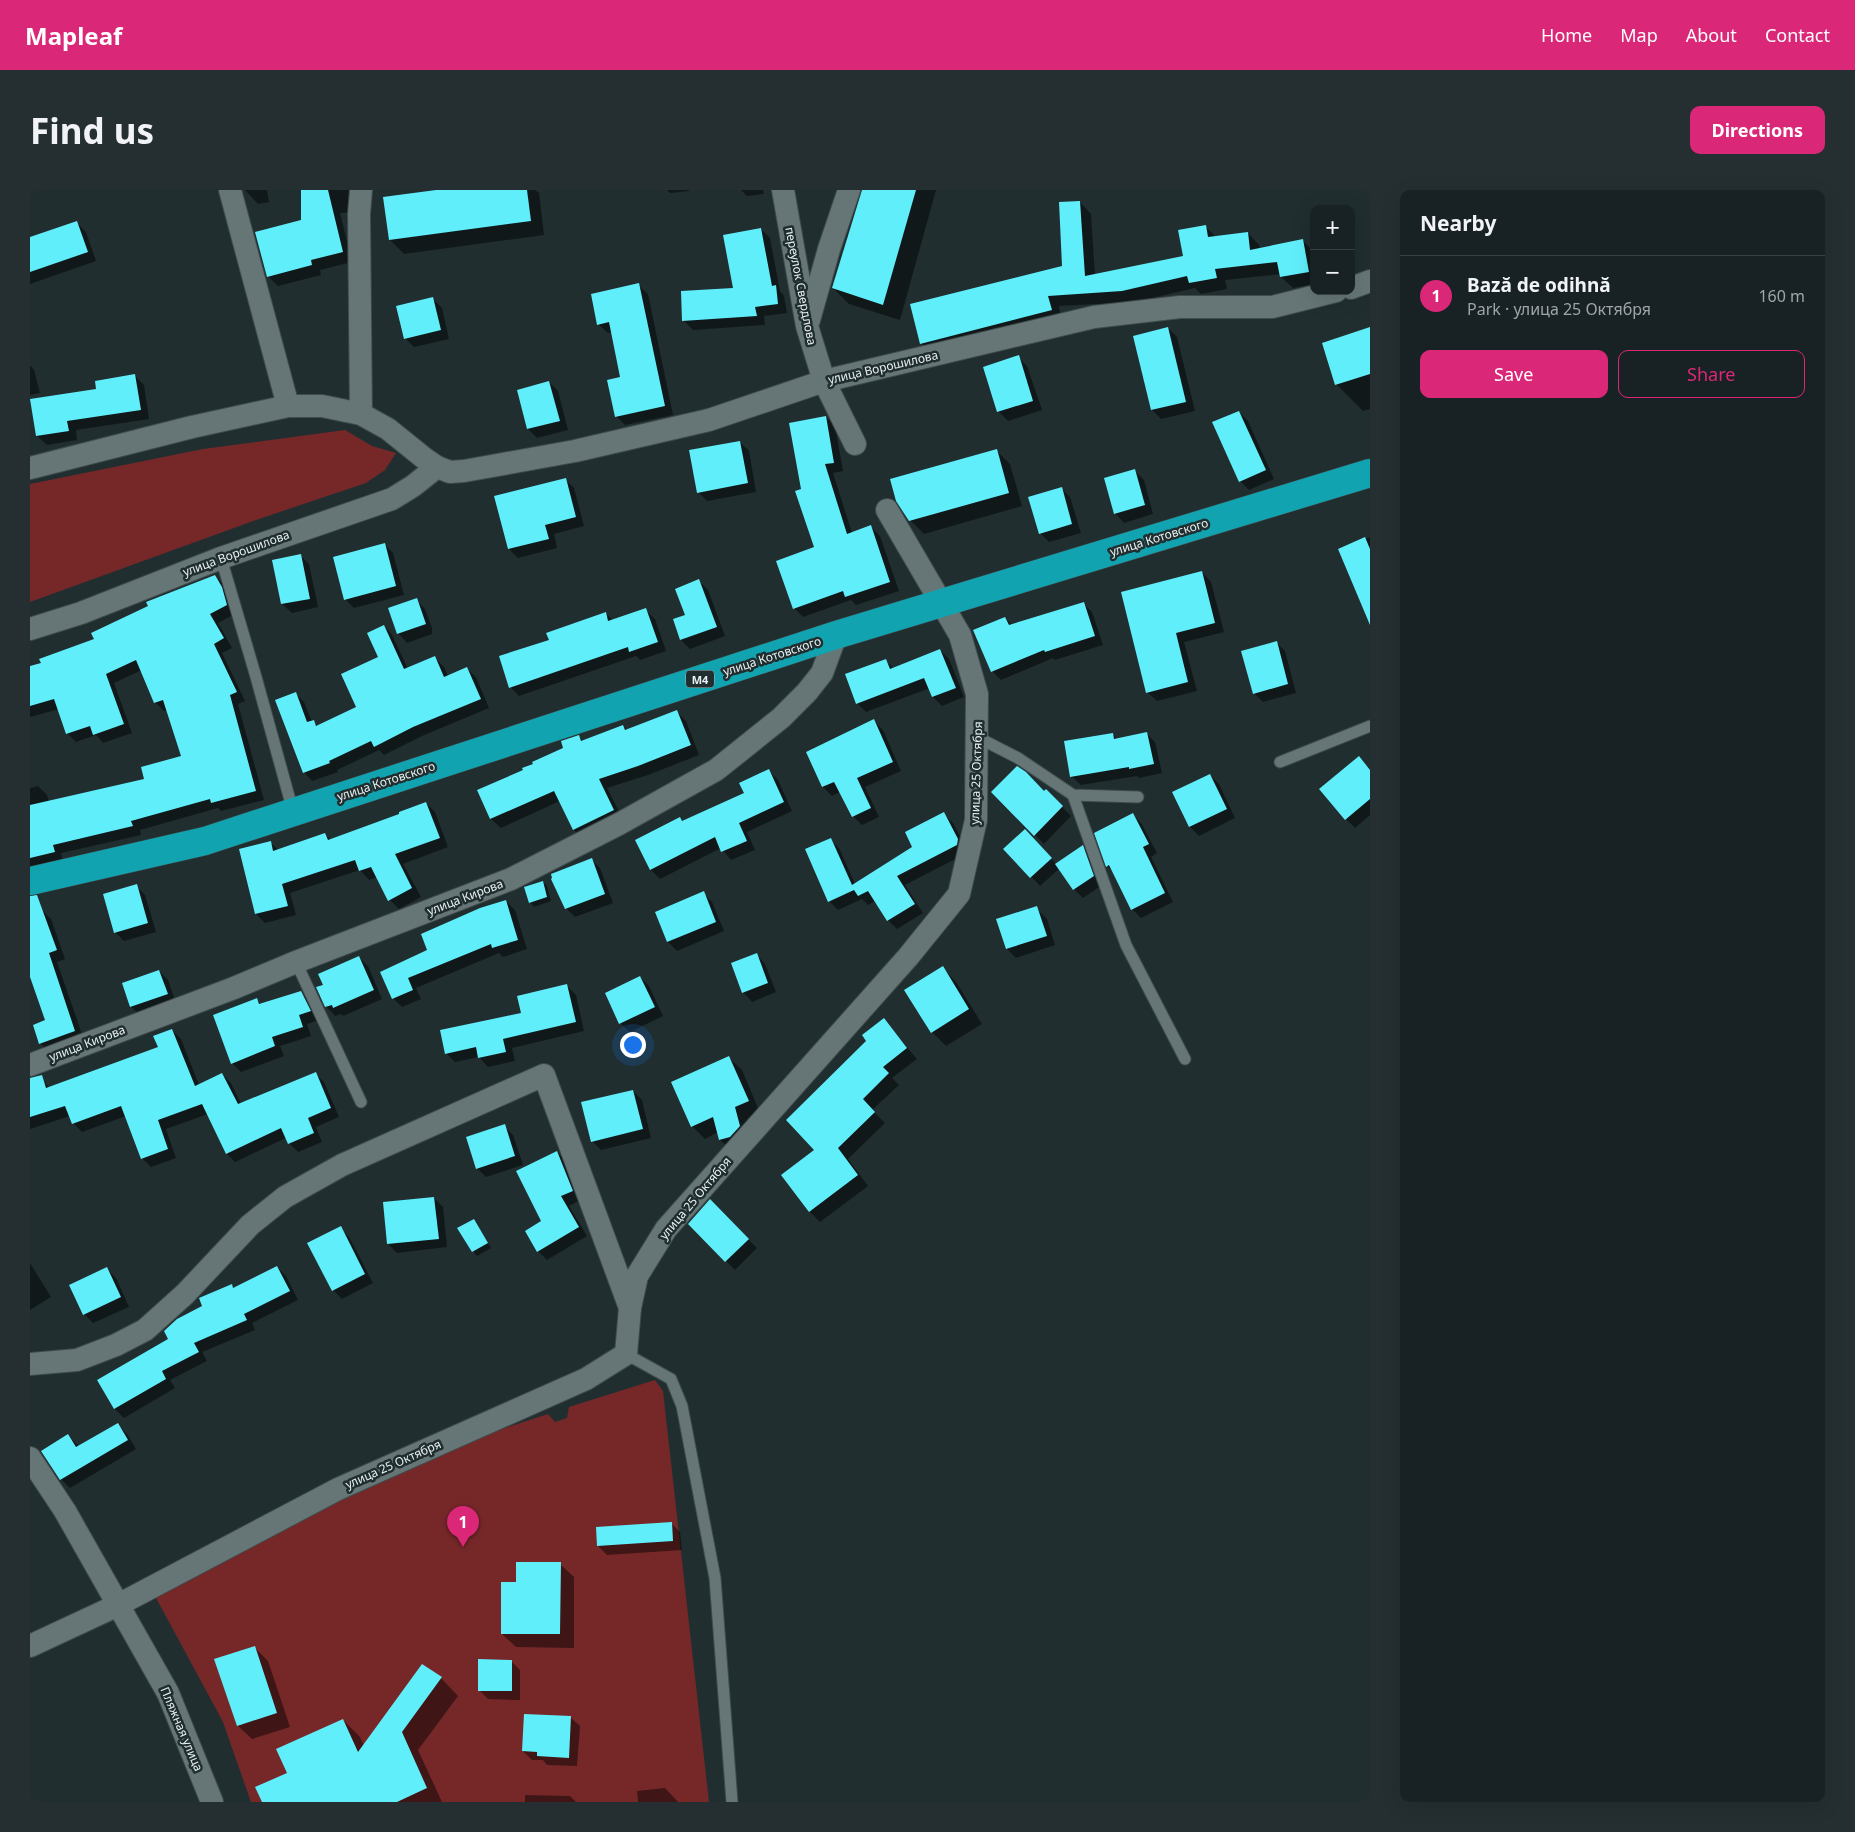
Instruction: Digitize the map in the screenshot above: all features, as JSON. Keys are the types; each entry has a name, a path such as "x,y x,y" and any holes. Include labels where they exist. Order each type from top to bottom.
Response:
{"highway":[{"name":"улица Котовского","path":"30,881 205,841 836,635 1370,473"}],"street":[{"path":"230,190 288,406"},
{"path":"360,414 359,214 361,190"},
{"name":"переулок Свердлова","path":"783,190 807,326 824,381 855,444"},
{"path":"807,326 829,249 849,190"},
{"path":"1355,287 1370,281"},
{"name":"улица Ворошилова","path":"30,629 81,613 221,558 392,499 437,468 450,472 464,471 575,451 709,420 824,381 1094,317 1180,307 1272,306 1319,295"},
{"path":"30,468 192,427 288,406 322,406 360,414 388,429 437,468"},
{"name":"улица 25 Октября","path":"30,1646 118,1606 338,1489 586,1379 626,1354 630,1308 637,1276 666,1229 908,957 959,894 976,820 977,694 960,635 886,510"},
{"name":"улица Кирова","path":"30,1065 234,988 511,879 619,824 716,770 781,718 807,692 822,673 836,635"},
{"path":"30,1364 77,1360 116,1345 145,1330 186,1294 250,1225 285,1197 342,1165 544,1075 630,1308"},
{"name":"Пляжная улица","path":"30,1458 65,1511 168,1692 212,1802"}],"lane":[{"path":"221,558 293,811"},
{"path":"1280,762 1370,726"},
{"path":"977,738 1018,758 1074,795 1138,798"},
{"path":"1074,795 1126,945 1185,1059"},
{"path":"296,962 361,1102"},
{"path":"626,1354 671,1379 682,1406 715,1578 732,1802"}],"shaded area":[{"path":"345,430 372,446 396,453 385,470 366,483 259,519 30,602 30,484 203,449"},
{"path":"655,1380 663,1391 709,1802 251,1802 223,1722 155,1596 338,1497 486,1434 548,1414 555,1422 567,1418 569,1407"}],"building":[{"path":"301,190 328,190 343,252 311,260 312,265 267,277 255,232 301,220"},
{"path":"436,190 527,190 531,221 389,240 383,197"},
{"path":"862,190 916,190 883,305 832,288"},
{"path":"1080,201 1085,276 1183,256 1178,230 1206,225 1208,237 1248,232 1250,250 1303,239 1309,272 1280,277 1277,262 1215,269 1217,278 1189,283 1187,276 1122,291 1048,296 1052,310 920,344 910,304 1062,266 1059,202"},
{"path":"77,221 88,252 30,272 30,237"},
{"path":"761,228 772,286 776,285 778,304 755,307 757,316 682,321 681,291 733,288 723,235"},
{"path":"639,283 665,406 615,417 607,380 620,377 609,322 597,325 591,294"},
{"path":"433,297 441,330 404,339 396,306"},
{"path":"1168,327 1186,402 1151,410 1133,336"},
{"path":"1370,327 1370,374 1335,385 1322,343"},
{"path":"1019,355 1033,401 997,412 983,367"},
{"path":"135,374 141,410 67,421 69,431 36,436 30,399 96,389 95,381"},
{"path":"549,381 560,421 527,429 517,390"},
{"path":"1239,411 1266,470 1239,482 1212,422"},
{"path":"826,416 834,463 825,464 847,534 871,525 890,582 845,597 843,591 793,609 776,561 814,547 795,491 801,489 789,423"},
{"path":"740,441 748,483 697,493 689,450"},
{"path":"997,449 1009,493 909,521 896,501 890,479"},
{"path":"1135,469 1145,505 1114,514 1104,478"},
{"path":"566,478 576,517 545,525 549,539 508,549 494,496"},
{"path":"1062,487 1072,524 1039,534 1028,497"},
{"path":"1365,537 1370,549 1370,625 1338,549"},
{"path":"385,543 396,586 344,600 333,557"},
{"path":"301,554 310,599 281,604 272,560"},
{"path":"1202,571 1215,623 1176,633 1188,682 1146,693 1121,592"},
{"path":"215,575 222,587 227,605 210,614 224,638 214,644 237,692 230,695 256,791 211,803 210,799 131,821 133,826 53,845 55,852 30,858 30,805 144,779 141,767 181,756 163,700 154,703 136,660 106,674 124,724 93,735 90,726 66,734 54,699 30,706 30,666 41,663 39,659 94,639 91,633 148,606 146,602"},
{"path":"699,579 717,627 680,640 673,619 685,615 675,589"},
{"path":"417,598 426,624 397,634 388,608"},
{"path":"1084,602 1095,636 1045,652 1044,650 991,672 973,630 1005,617 1009,625"},
{"path":"646,608 658,642 629,652 628,647 509,688 499,656 549,640 546,633 606,612 608,621"},
{"path":"384,625 404,669 435,656 444,677 467,667 481,699 413,727 374,747 371,741 329,761 330,763 303,773 275,700 296,692 307,722 314,720 316,726 356,707 341,674 378,657 367,633"},
{"path":"1277,641 1288,684 1253,694 1241,651"},
{"path":"940,649 956,688 932,697 924,678 856,704 845,674 886,659 890,669"},
{"path":"677,710 691,745 599,779 614,810 573,830 554,791 490,819 477,790 523,770 522,768 533,764 532,762 563,748 561,741 579,735 581,741 623,725 625,730"},
{"path":"874,719 893,762 857,778 871,808 852,817 834,782 822,787 806,752"},
{"path":"1147,732 1154,764 1070,777 1064,741 1113,733 1114,739"},
{"path":"1359,756 1370,770 1370,799 1345,820 1319,789"},
{"path":"1017,766 1026,772 1044,791 1046,789 1063,806 1034,836 991,792"},
{"path":"769,769 784,802 739,823 747,841 721,852 715,837 650,870 635,840 680,817 682,821 744,793 739,783"},
{"path":"1210,774 1227,809 1189,827 1172,792"},
{"path":"426,802 440,838 395,854 412,888 388,901 371,867 359,871 355,860 282,884 288,906 255,914 239,849 271,841 273,851 325,833 328,840"},
{"path":"944,812 958,839 957,845 897,876 915,904 887,921 868,891 858,896 854,890 828,902 805,849 831,838 852,885 912,847 905,832"},
{"path":"1133,813 1149,844 1143,847 1165,893 1131,910 1109,865 1106,867 1094,833"},
{"path":"1025,829 1052,858 1030,878 1003,849"},
{"path":"1083,845 1094,876 1073,890 1055,864"},
{"path":"592,858 605,894 565,909 551,879 551,874"},
{"path":"543,881 547,897 529,903 524,887"},
{"path":"137,884 148,923 114,933 103,894"},
{"path":"704,891 716,922 667,942 655,912"},
{"path":"37,895 57,950 49,953 75,1031 39,1044 33,1025 45,1020 30,977 30,896"},
{"path":"506,900 518,940 492,948 491,944 408,978 413,990 392,999 380,972 427,950 421,934 480,908"},
{"path":"1037,906 1047,936 1006,949 996,919"},
{"path":"757,953 768,983 742,993 731,963"},
{"path":"359,956 374,990 333,1008 332,1005 325,1007 316,987 323,985 318,974"},
{"path":"943,966 969,1009 931,1033 904,990"},
{"path":"159,970 168,994 130,1007 122,983"},
{"path":"640,976 655,1007 619,1024 605,993"},
{"path":"567,984 576,1022 503,1039 506,1052 478,1058 476,1047 445,1054 440,1030 521,1013 517,996"},
{"path":"301,991 311,1011 299,1015 303,1027 272,1037 275,1046 231,1064 213,1015 257,998 259,1004"},
{"path":"884,1018 907,1048 883,1067 889,1073 863,1099 875,1112 838,1148 858,1175 809,1212 781,1175 814,1150 786,1120 866,1041 862,1035"},
{"path":"172,1029 195,1086 222,1073 238,1104 316,1072 331,1108 308,1118 314,1133 288,1144 281,1128 226,1154 202,1104 158,1120 168,1149 141,1159 121,1106 72,1124 65,1106 30,1117 30,1078 42,1075 46,1088 158,1047 153,1036"},
{"path":"729,1056 749,1101 735,1107 740,1126 730,1137 719,1140 713,1117 691,1127 671,1082"},
{"path":"633,1090 643,1129 591,1142 581,1102"},
{"path":"505,1124 515,1156 476,1169 466,1137"},
{"path":"557,1151 573,1191 561,1196 579,1227 537,1252 525,1231 541,1221 516,1171"},
{"path":"434,1197 439,1239 387,1244 383,1202"},
{"path":"710,1199 749,1239 725,1262 688,1224"},
{"path":"474,1219 488,1243 472,1252 457,1228"},
{"path":"341,1226 365,1274 332,1291 307,1243"},
{"path":"277,1266 290,1291 244,1314 247,1320 194,1343 199,1352 162,1371 166,1379 114,1409 97,1380 168,1339 164,1331 177,1319 202,1306 199,1298 232,1284 233,1288"},
{"path":"107,1267 121,1297 83,1315 69,1285"},
{"path":"118,1423 128,1440 60,1480 41,1451 68,1434 76,1447"},
{"path":"672,1522 673,1541 597,1546 596,1527"},
{"path":"516,1562 561,1562 560,1634 501,1634 501,1582 516,1582"},
{"path":"255,1646 277,1713 237,1726 214,1659"},
{"path":"478,1659 512,1660 512,1691 478,1691"},
{"path":"422,1664 442,1677 402,1732 427,1788 397,1802 262,1802 255,1787 287,1773 276,1749 343,1719 358,1752"},
{"path":"524,1714 571,1716 569,1758 537,1756 537,1752 522,1751"}],"place":[{"name":"Bază de odihnă","path":"463,1547"}]}
